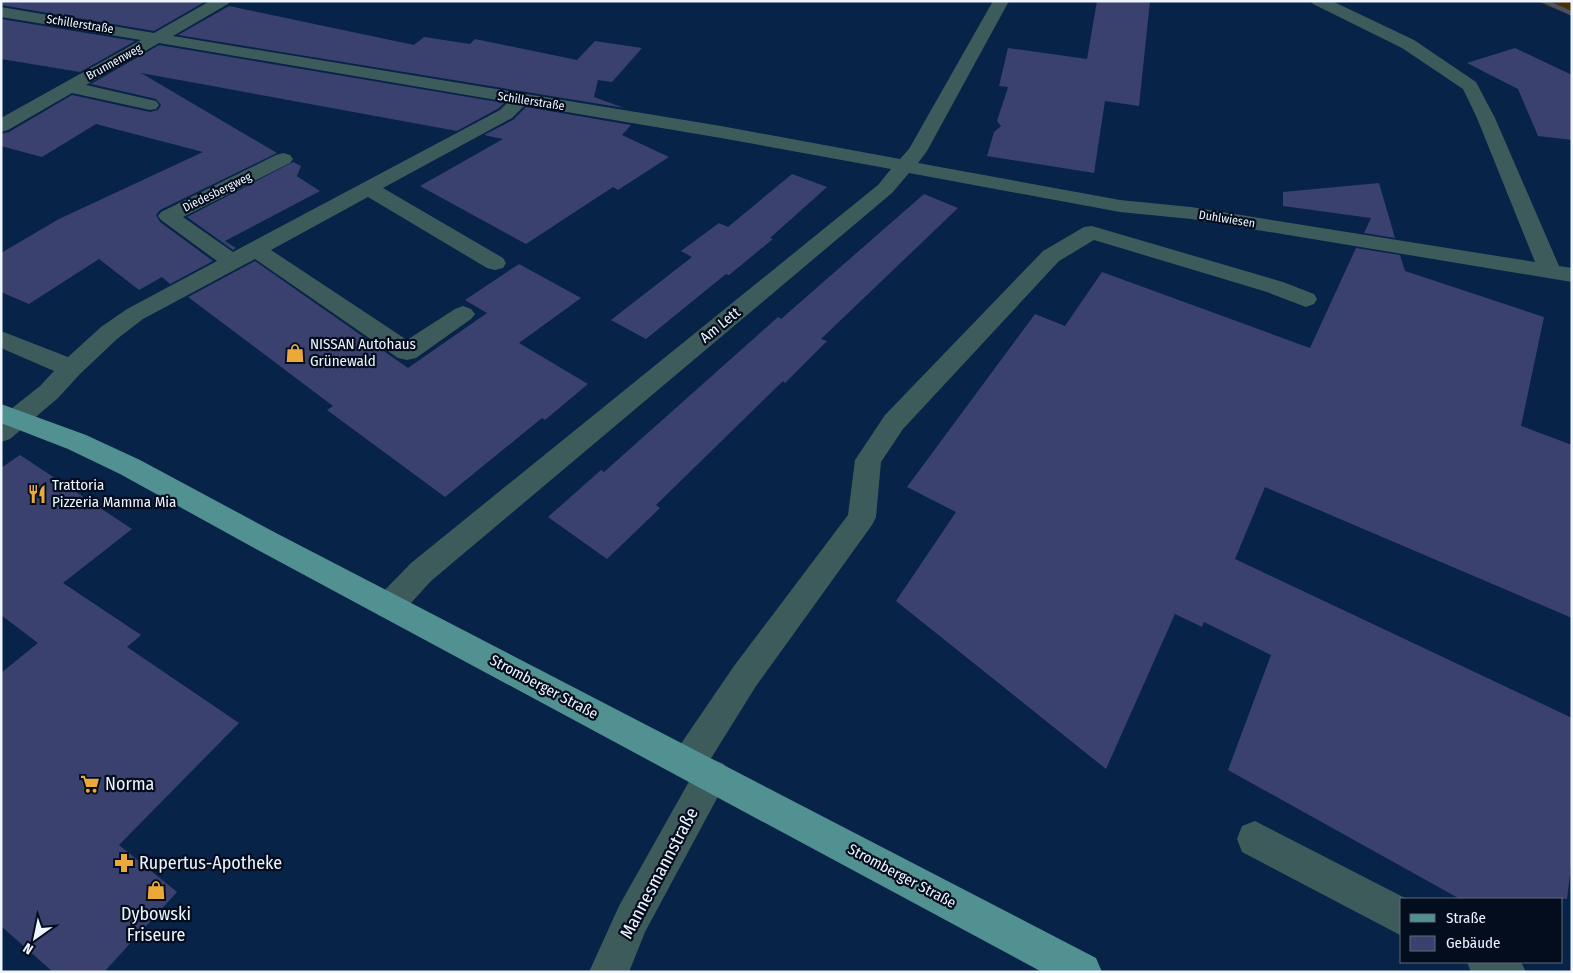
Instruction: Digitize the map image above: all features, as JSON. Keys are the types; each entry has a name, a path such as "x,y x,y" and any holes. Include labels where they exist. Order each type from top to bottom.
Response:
{"main road":[{"name":"Stromberger Straße","path":"7,421 78,442 130,467 1082,972"}],"street":[{"path":"158,37 222,1"},
{"name":"Am Lett","path":"389,606 421,572 885,189 917,151 1001,1"},
{"path":"1319,1 1408,44 1470,86 1486,118 1550,271"},
{"name":"Schillerstraße","path":"1,12 721,132 904,166"},
{"name":"Brunnenweg","path":"1,126 158,37"},
{"name":"Brunnenweg","path":"70,87 150,106"},
{"path":"7,421 49,392 70,368 109,333 135,314 506,114 520,100"},
{"name":"Diedesbergweg","path":"232,262 168,216 283,159"},
{"name":"Duhlwiesen","path":"904,166 1120,206 1191,213 1572,275"},
{"path":"368,188 495,263"},
{"path":"1120,206 1107,224 1103,235 1306,298"},
{"name":"Mannesmannstraße","path":"608,972 745,676 862,517 868,460 894,422 1051,256 1092,232 1103,235"},
{"path":"255,249 407,352 463,314"},
{"path":"1,339 70,368"},
{"path":"1255,839 1400,915"},
{"path":"1489,963 1506,972"}],"shaded area":[{"path":"1536,1 1572,1 1572,16"}],"building":[{"path":"1,1 206,1 154,31 1,5"},
{"path":"1097,1 1150,1 1139,106 1105,101 1094,173 987,156 994,132 1001,126 997,121 1008,87 999,86 1008,48 1087,59"},
{"path":"229,6 414,45 424,37 470,44 475,39 577,60 595,41 642,48 612,82 598,80 594,97 624,108 178,35"},
{"path":"1,19 135,41 80,72 1,59"},
{"path":"159,45 504,103 499,108 457,131 141,73 277,153 160,210 156,215 160,222 213,261 170,284 162,277 139,290 99,259 29,304 1,292 1,253 59,219 203,152 96,124 42,157 1,146 1,134 9,132 72,95 150,112 158,110 161,105 156,99 91,84"},
{"path":"1515,48 1572,75 1572,140 1538,136 1518,89 1467,63"},
{"path":"526,107 631,125 622,135 669,157 618,190 613,187 526,244 420,186 503,139 484,135 513,120"},
{"path":"293,162 301,166 297,176 295,175 320,191 225,241 236,248 233,250 187,217"},
{"path":"792,174 827,187 770,238 773,239 729,275 726,274 646,339 611,320 692,257 681,251 719,223 728,227"},
{"path":"1379,183 1395,238 1364,233 1371,218 1283,206 1283,192"},
{"path":"924,194 958,208 821,339 827,341 785,383 783,381 656,505 660,508 607,559 548,517 601,470 604,472 778,317 781,319"},
{"path":"1356,248 1400,255 1405,271 1544,317 1521,426 1572,445 1572,618 1265,487 1235,559 1572,718 1572,858 1567,899 1458,898 1228,770 1271,655 1204,622 1202,627 1175,614 1106,769 896,601 956,512 907,487 1035,314 1065,326 1102,272 1310,348"},
{"path":"255,261 408,368 487,313 465,300 519,264 581,298 519,343 588,384 545,420 542,418 445,497 327,410 333,406 188,297"},
{"name":"Norma","path":"20,455 132,529 63,583 141,635 127,647 239,723 119,845 177,892 104,972 53,972 1,926 1,673 38,643 1,615 1,468"}],"waterway":[{"path":"1542,1 1572,14"}],"place":[{"name":"NISSAN Autohaus Grünewald","path":"295,353"},
{"name":"Trattoria Pizzeria Mamma Mia","path":"37,494"},
{"name":"Norma","path":"90,784"},
{"name":"Rupertus-Apotheke","path":"124,863"},
{"name":"Dybowski Friseure","path":"156,890"}]}
